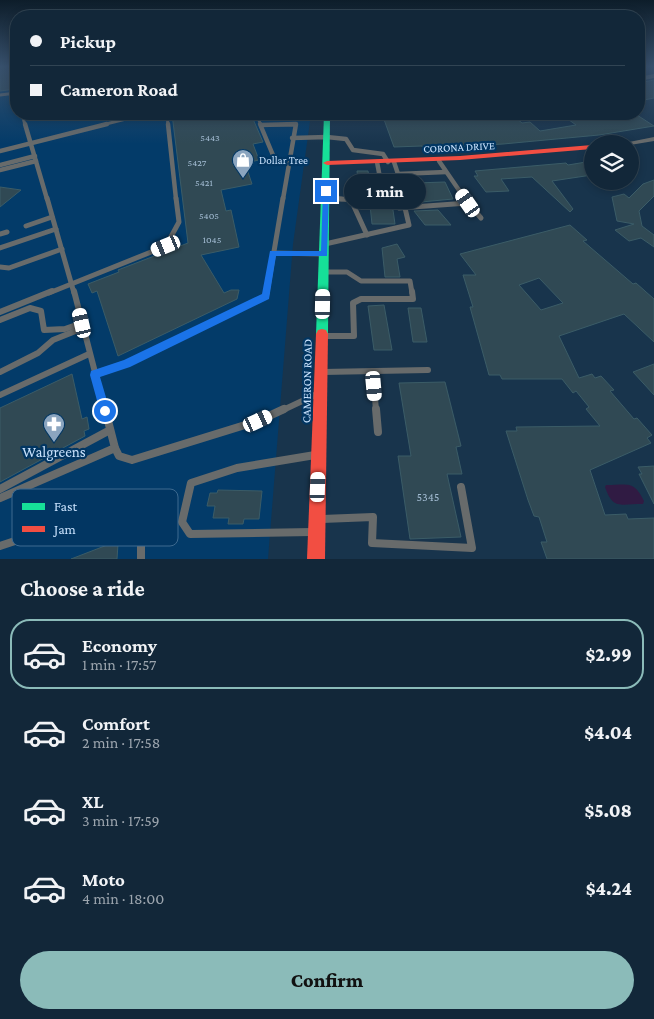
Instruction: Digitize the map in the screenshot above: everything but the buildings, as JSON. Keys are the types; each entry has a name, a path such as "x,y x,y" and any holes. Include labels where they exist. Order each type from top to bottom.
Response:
{"main road":[{"name":"CAMERON ROAD","path":"316,559 327,120"},
{"name":"CORONA DRIVE","path":"327,163 439,160 528,155 584,149"}],"street":[{"path":"639,141 654,139"}],"lane":[{"path":"24,120 72,284 114,448 119,456 132,460 149,456 258,421 321,392"},
{"path":"0,151 122,120"},
{"path":"0,312 166,246 179,222 168,120"},
{"path":"259,120 275,160 288,164"},
{"path":"95,375 127,364 266,296 292,138 296,124 261,125"},
{"path":"292,138 327,137 346,139 353,150 383,154 386,162 385,202"},
{"path":"0,165 36,158"},
{"path":"0,170 36,158"},
{"path":"439,160 468,203 481,218"},
{"path":"386,162 398,174 446,172"},
{"path":"326,198 385,202 399,208 468,203"},
{"path":"351,200 367,235"},
{"path":"273,253 324,249 367,235 410,225 404,208"},
{"path":"26,226 52,216"},
{"path":"0,248 56,229"},
{"path":"0,234 7,232"},
{"path":"0,268 9,268 62,249"},
{"path":"322,336 354,336 353,303 361,299 414,299 410,281 361,281 348,272 324,272"},
{"path":"0,320 30,308 37,308 43,315 45,345"},
{"path":"44,330 82,326"},
{"path":"0,372 38,353 45,345 82,326"},
{"path":"0,395 89,354"},
{"path":"321,372 428,370"},
{"path":"373,371 378,432"},
{"path":"0,489 110,430"},
{"path":"21,489 114,448"},
{"path":"317,533 190,534 182,522 191,483 237,468 319,455"},
{"path":"318,519 373,517 372,543 472,548 461,487"},
{"path":"0,498 12,493"},
{"path":"0,546 12,542"},
{"path":"142,546 142,559"}],"shaded area":[{"path":"0,92 10,92 10,120 310,120 293,244 268,559 0,559"},
{"path":"606,485 629,485 633,487 640,494 644,501 643,504 623,505 614,502 608,494"}],"traffic: fast":[{"path":"322,334 327,120"}],"traffic: jam":[{"path":"327,163 460,158 584,148"},
{"path":"316,559 322,334"}],"place":[{"name":"Dollar Tree","path":"243,179"},
{"name":"Walgreens","path":"54,443"}],"route":[{"path":"105,411 95,375 127,364 266,296 273,253 324,254 326,191"}]}
